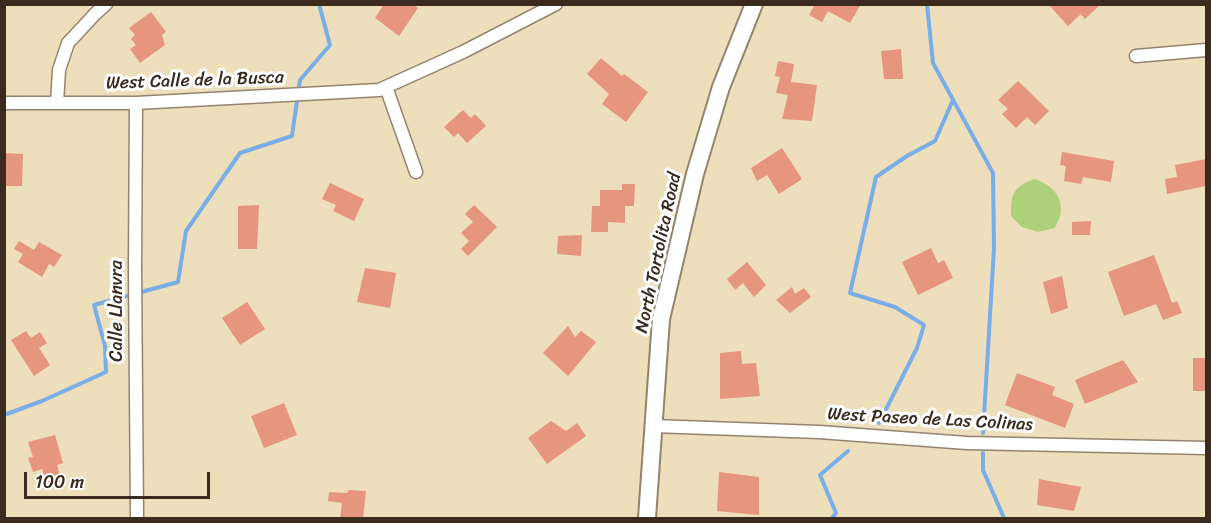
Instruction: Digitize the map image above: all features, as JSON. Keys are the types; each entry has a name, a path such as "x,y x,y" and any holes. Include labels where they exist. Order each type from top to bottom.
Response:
{"street":[{"path":"57,103 59,70 68,43 106,4"},
{"name":"West Calle de la Busca","path":"4,103 136,103 379,90 463,52 556,4"},
{"name":"North Tortolita Road","path":"648,519 661,319 695,174 721,87 754,4"},
{"path":"1136,56 1206,50"},
{"path":"386,87 416,172"},
{"name":"Calle Llanvra","path":"136,103 137,519"},
{"name":"West Paseo de Las Colinas","path":"653,426 819,432 967,443 1206,448"}],"green space":[{"path":"1034,179 1049,186 1057,194 1061,212 1055,228 1038,232 1022,227 1011,216 1013,197 1017,188"}],"building":[{"path":"384,4 412,4 418,8 399,36 375,18"},
{"path":"815,4 861,4 850,23 828,11 822,22 809,15"},
{"path":"1048,4 1101,4 1085,19 1081,14 1068,26"},
{"path":"151,12 166,32 162,35 165,45 140,63 130,49 136,45 131,39 135,35 129,28"},
{"path":"901,49 903,79 884,79 881,51"},
{"path":"601,58 622,76 624,74 648,92 626,122 602,104 609,94 587,74"},
{"path":"778,61 794,64 791,82 817,85 812,121 782,119 788,95 776,93 780,77 775,76"},
{"path":"1018,81 1049,111 1035,125 1027,117 1016,128 1002,114 1008,109 998,100"},
{"path":"463,110 471,118 475,114 486,126 467,143 458,133 454,137 444,127"},
{"path":"782,148 802,179 779,194 767,175 757,181 751,168"},
{"path":"1062,152 1114,161 1111,182 1083,177 1081,184 1064,181 1066,166 1060,165"},
{"path":"4,153 23,154 22,186 4,186"},
{"path":"1206,159 1206,186 1167,194 1165,179 1177,177 1175,165"},
{"path":"330,183 364,199 354,221 333,211 336,205 322,199"},
{"path":"622,184 635,184 634,206 625,206 625,223 608,222 608,232 591,232 592,206 600,206 600,190 622,190"},
{"path":"259,205 257,249 238,249 238,206"},
{"path":"474,205 497,227 468,256 461,249 469,241 461,233 473,222 465,214"},
{"path":"1091,221 1090,235 1072,235 1072,222"},
{"path":"582,235 581,256 557,254 558,236"},
{"path":"19,241 34,250 39,242 62,255 54,267 49,264 42,277 18,262 23,254 14,249"},
{"path":"931,248 938,263 944,260 953,278 918,295 902,262"},
{"path":"1154,255 1172,303 1177,301 1182,313 1163,320 1156,304 1124,316 1108,272"},
{"path":"747,262 766,285 754,297 743,283 735,290 727,279"},
{"path":"365,268 396,273 390,308 357,302"},
{"path":"1062,276 1068,308 1051,314 1043,282"},
{"path":"792,287 795,294 804,288 811,297 790,313 776,300"},
{"path":"247,302 265,329 240,345 222,318"},
{"path":"568,326 575,337 581,331 596,342 568,376 543,353"},
{"path":"26,331 31,338 40,332 47,343 39,348 50,365 34,376 11,340"},
{"path":"741,351 742,364 756,363 760,396 720,399 720,353"},
{"path":"1193,358 1206,358 1206,391 1193,391"},
{"path":"1123,360 1138,382 1085,404 1075,380"},
{"path":"1017,373 1055,387 1052,395 1074,404 1065,428 1005,405"},
{"path":"284,403 297,435 264,448 251,416"},
{"path":"551,421 566,431 577,423 586,436 547,464 528,438"},
{"path":"55,435 63,463 57,465 62,482 47,486 42,469 33,472 28,458 33,457 28,442"},
{"path":"719,472 759,477 759,515 717,511"},
{"path":"1039,479 1081,487 1074,511 1037,505"},
{"path":"349,490 366,491 363,519 340,519 342,503 328,501 329,492 347,493"}],"waterway":[{"path":"4,415 42,401 106,372 105,346 94,305 178,282 186,231 240,153 292,136 300,80 330,45 319,4"},
{"path":"927,4 933,63 993,173 994,248 983,433"},
{"path":"879,423 917,348 924,325 895,307 850,293 876,177 935,141 953,100"},
{"path":"832,518 836,513 820,475 848,451"},
{"path":"983,453 983,470 1004,518"}]}
